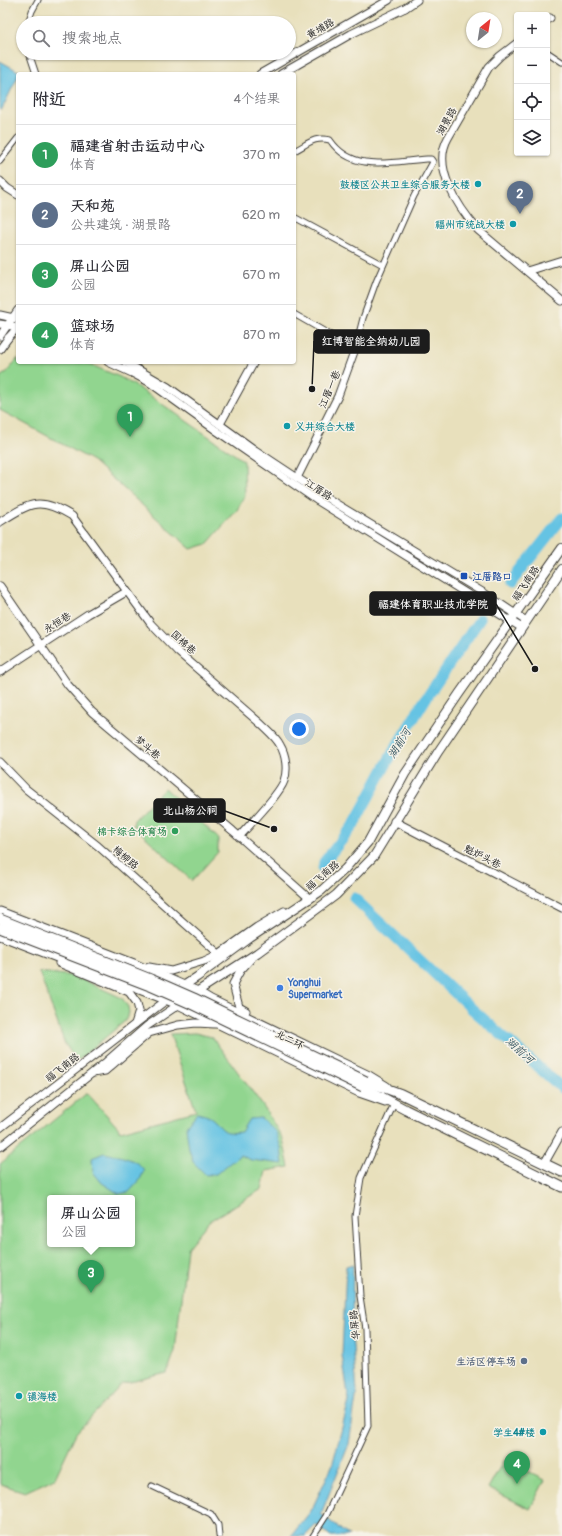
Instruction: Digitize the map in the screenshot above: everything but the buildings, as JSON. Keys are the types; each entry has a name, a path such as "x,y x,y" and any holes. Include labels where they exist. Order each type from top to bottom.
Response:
{"highway":[{"name":"北二环","path":"0,919 194,998 364,1084 406,1110 562,1187"},
{"name":"北二环","path":"0,928 150,986 364,1084 401,1094 562,1172"}],"main road":[{"name":"黄埔路","path":"296,53 389,0"},
{"name":"黄埔路","path":"284,72 350,34 405,8 417,0"},
{"name":"湖景路","path":"514,44 496,59 486,71 446,141 444,147 443,164 447,182 470,221 486,238 562,301"},
{"name":"黄埔路","path":"263,72 284,60"},
{"path":"0,181 6,188 16,194"},
{"path":"527,271 562,260"},
{"path":"0,315 15,318"},
{"path":"0,336 15,318"},
{"path":"0,324 16,327"},
{"path":"0,349 16,329"},
{"name":"江厝一巷","path":"297,478 338,396 355,349"},
{"name":"江厝路","path":"112,364 149,382 223,436 312,497 361,528 514,617"},
{"name":"江厝路","path":"128,364 168,387 297,478 392,539 484,593 524,625"},
{"path":"220,424 253,364"},
{"name":"国棉巷","path":"0,522 24,506 34,503 60,509 72,516 126,592 151,624 177,650 274,736 280,745 286,764 284,781 239,837"},
{"name":"福飞南路","path":"0,1128 185,985 250,938 310,899 345,869 368,842 405,774 459,694 562,548"},
{"path":"0,1147 93,1073 147,1026 257,953 336,895 374,856 394,821 438,752 562,569"},
{"name":"梦斗巷","path":"0,586 68,685 92,712 310,899"},
{"name":"永恒巷","path":"0,672 40,645 126,592"},
{"name":"梅柳路","path":"0,762 26,789 98,846 219,954"},
{"name":"魁炉头巷","path":"394,821 562,908"},
{"path":"134,963 171,971 204,961 219,954 257,927 310,899"},
{"path":"0,911 134,963 198,991 211,999 369,1074 401,1094"},
{"path":"0,936 178,1005 359,1093 406,1110"},
{"path":"95,972 102,951"},
{"path":"257,953 240,971 233,984 239,1007 288,1036"},
{"path":"52,956 56,962 129,992 137,1003 139,1011 135,1024"},
{"path":"248,1038 256,1020"},
{"path":"93,1073 105,1071 149,1033 178,1024 218,1024"},
{"path":"544,1164 562,1132"}],"street":[{"path":"30,16 38,0"},
{"path":"550,54 562,62"},
{"path":"31,60 35,72"},
{"path":"296,150 314,140 322,138 330,140 336,148 351,158 365,163 427,159 431,159 433,162 414,196 383,265 363,318 355,349 296,315"},
{"path":"0,161 16,141"},
{"path":"296,218 383,265"},
{"name":"华屏路","path":"317,1534 368,1426 365,1329 360,1296 355,1216 361,1178 394,1106"},
{"path":"152,1486 211,1514 218,1525 218,1536"}],"green space":[{"path":"16,361 16,364 89,364 120,377 139,388 244,461 245,496 237,510 207,544 191,549 93,461 0,410 0,377 7,372"},
{"name":"棉卡综合体育场","path":"165,788 218,838 218,852 192,881 133,825 134,820"},
{"path":"39,972 74,976 122,998 128,1007 129,1013 125,1021 77,1061 65,1044"},
{"path":"195,1033 212,1037 263,1106 283,1139 289,1167 266,1171 262,1189 209,1221 187,1248 175,1351 167,1373 122,1384 76,1433 55,1478 25,1492 0,1484 0,1164 87,1093 121,1131 196,1111 170,1034"},
{"path":"504,1460 545,1480 530,1509 488,1488"}],"water":[{"path":"0,61 20,72 16,72 16,80 1,111"},
{"path":"197,1113 210,1117 225,1131 234,1133 241,1132 249,1119 261,1118 276,1132 281,1148 283,1164 251,1160 240,1155 216,1174 206,1175 193,1162 189,1149 186,1127"},
{"path":"104,1153 132,1160 144,1170 140,1180 129,1192 119,1194 102,1183 93,1172 92,1158"},
{"path":"353,1264 352,1335 357,1391 349,1444 321,1514 349,1536 331,1536 316,1525 305,1536 291,1536 311,1511 332,1466 349,1401 342,1355 346,1266"}],"waterway":[{"name":"湖前河","path":"510,584 562,518"},
{"name":"湖前河","path":"323,869 324,862 353,826 393,752 425,700 480,619"},
{"name":"湖前河","path":"354,898 471,1008 562,1088"}],"place":[{"name":"鼓楼区公共卫生综合服务大楼","path":"478,184"},
{"name":"天和苑","path":"520,214"},
{"name":"福州市统战大楼","path":"513,224"},
{"name":"红博智能全纳幼儿园","path":"312,389"},
{"name":"义井综合大楼","path":"287,426"},
{"name":"福建省射击运动中心","path":"130,437"},
{"name":"江厝路口","path":"464,576"},
{"name":"福建体育职业技术学院","path":"535,669"},
{"name":"北山杨公祠","path":"274,829"},
{"name":"棉卡综合体育场","path":"175,831"},
{"name":"Yonghui Supermarket","path":"280,988"},
{"name":"屏山公园","path":"91,1293"},
{"name":"生活区停车场","path":"524,1361"},
{"name":"镇海楼","path":"19,1396"},
{"name":"学生4#楼","path":"543,1432"},
{"name":"篮球场","path":"517,1484"}]}
